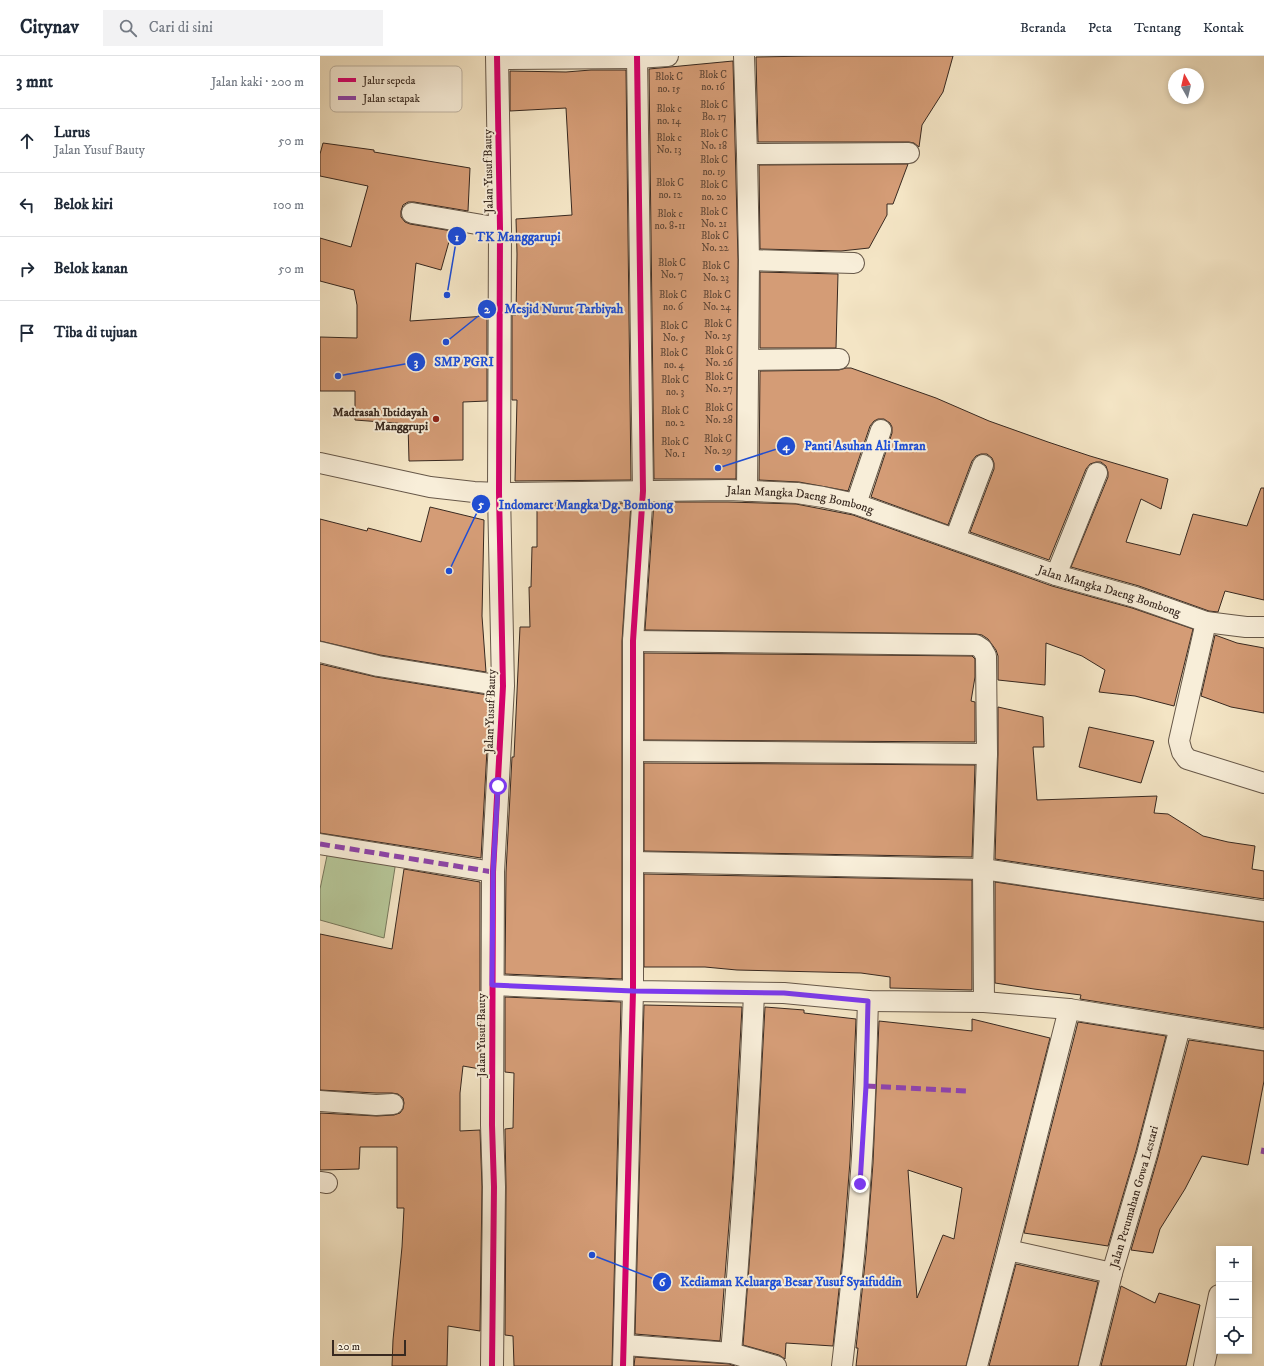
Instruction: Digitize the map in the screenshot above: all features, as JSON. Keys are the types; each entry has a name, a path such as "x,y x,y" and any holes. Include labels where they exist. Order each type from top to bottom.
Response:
{"street":[{"path":"497,57 668,56"},
{"path":"744,56 749,260 747,491"},
{"name":"Jalan Yusuf Bauty","path":"492,1366 494,1187 492,1125 493,872 503,686 499,493 500,228 497,57"},
{"path":"623,1366 625,1345 633,991 633,641 643,491 637,57"},
{"path":"747,154 909,153"},
{"path":"412,212 500,228"},
{"path":"749,260 854,263"},
{"path":"749,360 839,359"},
{"path":"856,504 880,430"},
{"name":"Jalan Mangka Daeng Bombong","path":"320,463 430,487 474,492 728,490 798,493 823,497 856,504 1056,574 1135,597 1206,622 1246,627 1264,627"},
{"path":"955,539 983,465"},
{"path":"1056,574 1097,473"},
{"path":"1206,622 1179,740 1182,752 1187,759 1264,783"},
{"path":"633,641 976,645 982,648 986,656 987,754 983,869 984,1002"},
{"path":"320,652 378,666 503,686"},
{"path":"633,751 987,754"},
{"path":"320,844 493,872"},
{"path":"633,862 983,869 1264,911"},
{"path":"492,985 633,991 784,993 868,1001 984,1002 1069,1009 1264,1040"},
{"path":"731,1353 742,1215 754,992"},
{"path":"842,1366 860,1191 866,1086 868,1001"},
{"path":"977,1366 1069,1009"},
{"name":"Jalan Perumahan Gowa Lestari","path":"1089,1366 1112,1273 1147,1154 1180,1027"},
{"path":"320,1101 376,1105 393,1104"},
{"path":"1008,1250 1112,1273"},
{"path":"1204,1366 1216,1309"},
{"path":"625,1345 731,1353 776,1366"}],"green space":[{"path":"328,851 396,861 384,938 320,920 320,889"}],"building":[{"path":"953,56 943,92 922,125 919,147 914,143 909,142 758,142 756,57"},
{"path":"733,61 738,260 736,479 654,479 649,69"},
{"path":"626,70 631,480 515,481 517,400 512,400 512,315 516,315 516,219 572,215 566,108 510,111 510,71 566,72"},
{"path":"323,143 374,150 374,152 470,168 468,211 408,202 403,205 401,211 401,217 405,222 410,224 452,231 441,270 416,263 410,321 487,316 487,401 463,402 463,460 409,461 408,424 355,420 355,391 320,391 320,337 357,338 357,305 354,290 320,281 320,238 351,247 368,186 320,176 320,154"},
{"path":"908,164 893,204 887,204 887,215 869,248 841,251 760,249 759,165"},
{"path":"760,272 838,274 836,348 760,348"},
{"path":"851,368 936,398 989,421 1048,442 1168,479 1161,509 1141,499 1126,542 1180,555 1193,514 1247,526 1261,488 1264,488 1264,600 1225,591 1218,612 1209,611 1139,586 1071,567 1108,477 1106,466 1101,462 1090,464 1086,469 1049,560 970,532 994,469 992,458 987,454 976,456 972,461 948,525 871,497 892,433 890,423 884,419 874,421 870,426 848,491 799,482 759,480 760,371 839,370"},
{"path":"654,502 796,504 853,515 1052,586 1132,608 1193,629 1174,706 1135,696 1099,692 1105,670 1082,656 1046,643 1045,685 998,680 998,656 996,650 988,639 982,635 976,634 645,630"},
{"path":"631,503 622,641 622,979 505,974 506,872 512,757 514,757 520,627 530,627 529,587 531,587 532,547 537,547 537,504"},
{"path":"430,507 484,520 482,616 486,672 380,655 320,641 320,519 367,531 368,528 421,542"},
{"path":"1215,635 1237,643 1264,648 1264,713 1231,707 1201,696"},
{"path":"644,653 972,656 975,659 975,677 971,701 975,702 975,742 644,740"},
{"path":"320,664 376,677 488,695 489,714 481,858 320,833"},
{"path":"998,707 1043,717 1044,747 1033,747 1037,800 1157,796 1154,813 1168,814 1203,836 1255,846 1252,869 1264,871 1264,899 995,859"},
{"path":"1089,727 1154,741 1141,783 1079,767"},
{"path":"644,763 975,765 972,857 644,851"},
{"path":"404,869 480,882 480,1069 463,1066 460,1093 460,1131 480,1130 482,1187 480,1331 448,1326 447,1366 392,1366 404,1208 397,1208 397,1147 360,1147 359,1169 320,1170 320,1113 377,1116 394,1115 400,1113 403,1109 403,1098 398,1094 320,1090 320,934 392,949"},
{"path":"644,874 972,880 972,990 890,988 890,977 861,973 737,970 705,967 644,967"},
{"path":"995,882 1264,922 1264,1028 1080,999 1081,995 995,983"},
{"path":"505,997 621,1002 612,1366 514,1366 513,1336 505,1335 505,1129 513,1128 514,1073 505,1072"},
{"path":"644,1005 742,1007 733,1172 720,1341 635,1334"},
{"path":"765,1007 804,1010 804,1013 856,1019 850,1161 843,1252 833,1346 786,1343 785,1359 779,1355 743,1345 756,1174"},
{"path":"972,1019 1050,1038 966,1366 856,1366 858,1348 856,1348 866,1254 873,1163 879,1021 972,1031","holes":["908,1170 962,1188 954,1239 943,1235 917,1298"]},
{"path":"1078,1022 1166,1036 1136,1151 1108,1246 1024,1233"},
{"path":"1189,1040 1264,1051 1264,1081 1248,1165 1202,1156 1185,1189 1160,1229 1153,1253 1131,1250 1158,1157"},
{"path":"1016,1264 1098,1282 1078,1366 989,1366"},
{"path":"1121,1286 1155,1303 1159,1293 1200,1305 1186,1366 1101,1366"},
{"path":"635,1357 729,1364 735,1366 634,1366"}],"marked path":[{"path":"320,844 493,872"},
{"path":"866,1086 968,1091"},
{"path":"1263,1154 1264,1148"}],"cycle path":[{"path":"492,1366 494,1187 492,1125 493,872 503,686 499,493 500,228 497,56"},
{"path":"623,1366 633,991 633,641 643,491 637,56"}],"place":[{"name":"TK Manggarupi","path":"447,295"},
{"name":"Mesjid Nurut Tarbiyah","path":"446,342"},
{"name":"SMP PGRI","path":"338,376"},
{"name":"Madrasah Ibtidayah Manggrupi","path":"436,419"},
{"name":"Panti Asuhan Ali Imran","path":"718,468"},
{"name":"Indomaret Mangka Dg. Bombong","path":"449,571"},
{"name":"Kediaman Keluarga Besar Yusuf Syaifuddin","path":"592,1255"}],"route":[{"path":"498,786 493,872 492,985 633,991 784,993 868,1001 866,1086 860,1184"}]}
